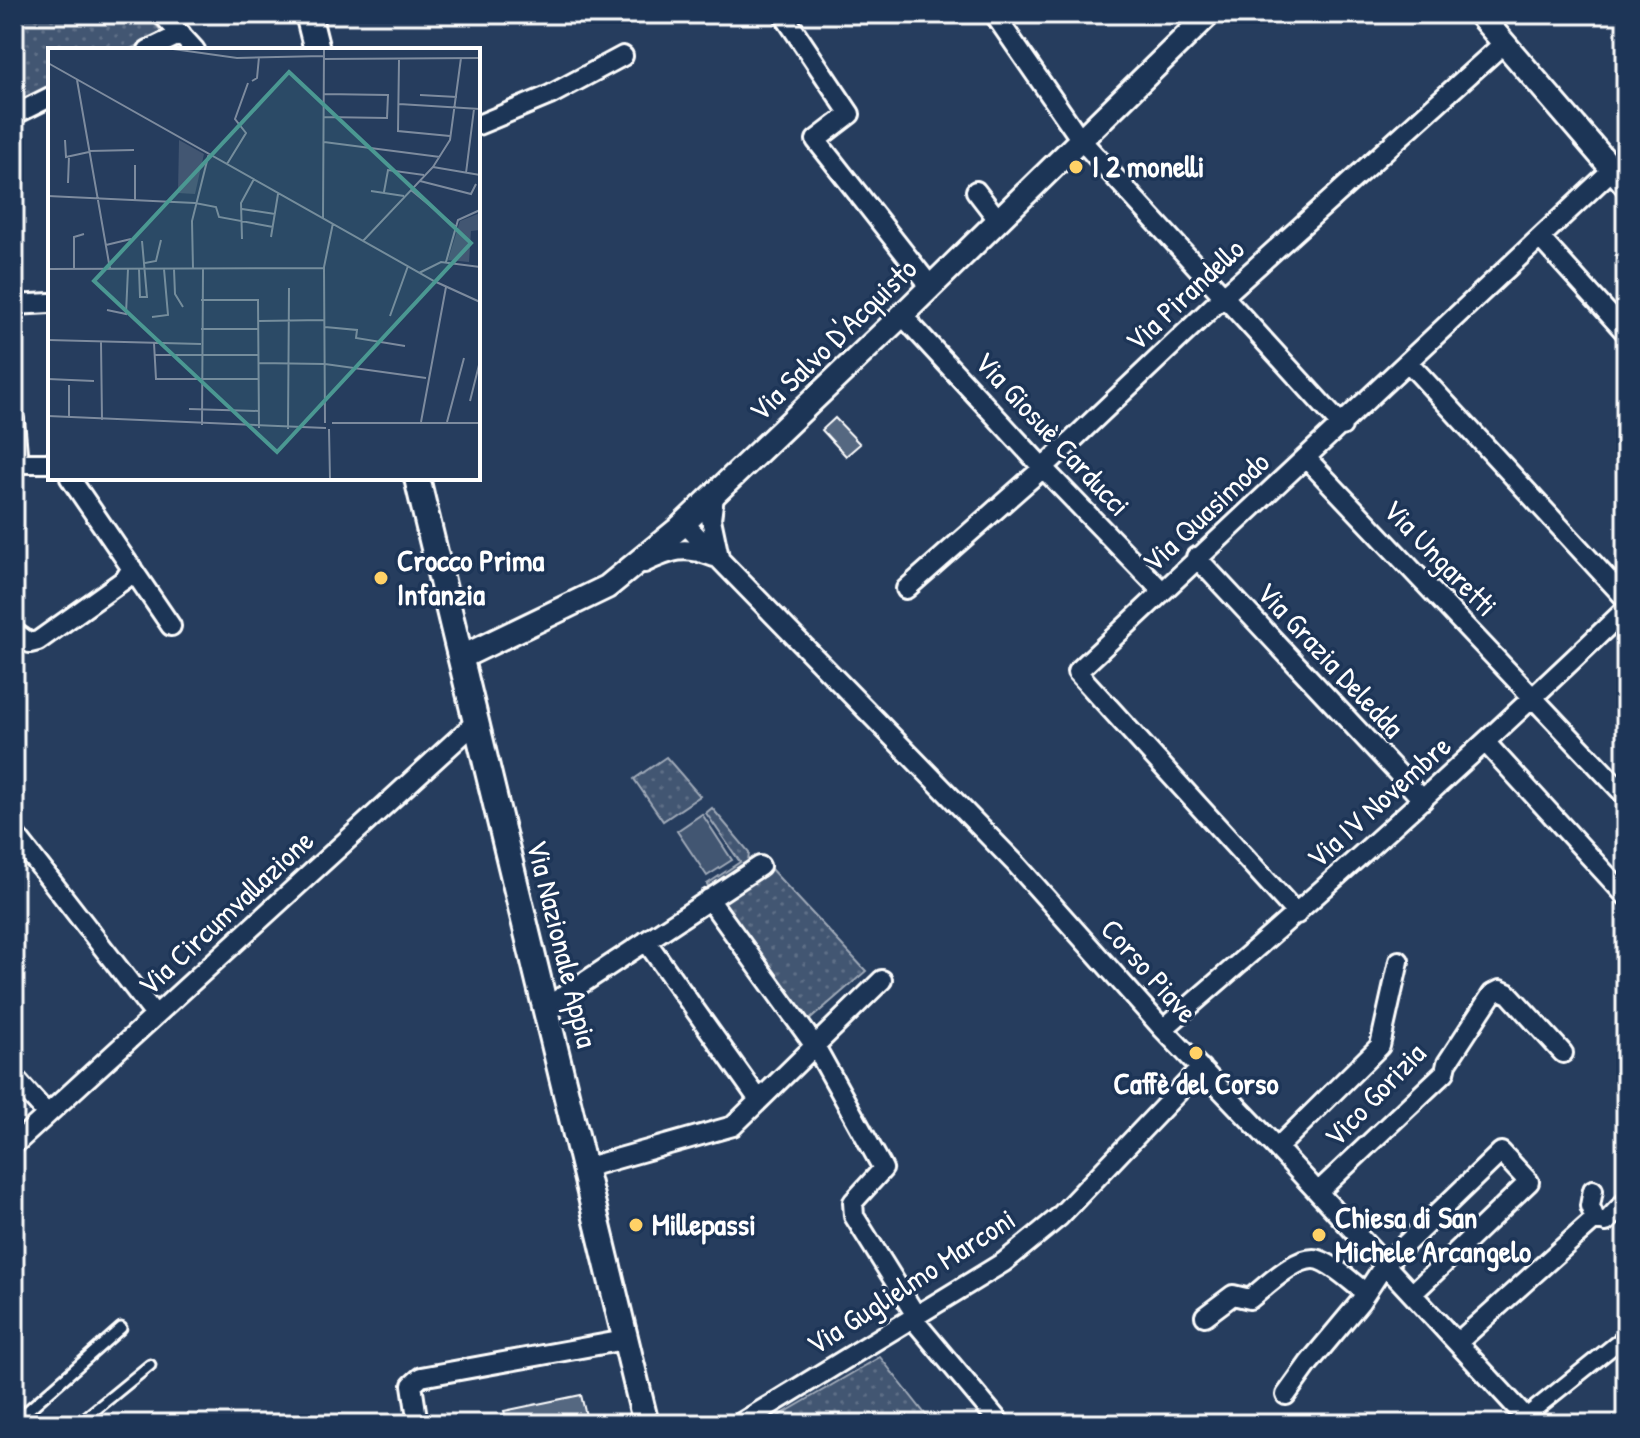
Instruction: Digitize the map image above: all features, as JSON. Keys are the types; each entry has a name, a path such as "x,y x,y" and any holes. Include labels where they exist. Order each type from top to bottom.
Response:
{"main road":[{"path":"308,14 316,48"},
{"name":"Via Nazionale Appia","path":"417,480 646,1424"}],"street":[{"path":"162,14 193,48"},
{"path":"783,14 850,114 816,140 931,287"},
{"path":"994,14 1081,140 1342,426"},
{"name":"Via Salvo D'Acquisto","path":"460,658 607,587 684,523 931,287 1209,14"},
{"path":"1479,14 1619,177"},
{"path":"152,48 181,34"},
{"name":"Via Pirandello","path":"906,589 1043,468 1224,296 1504,43"},
{"path":"480,124 550,95 623,56"},
{"path":"14,115 48,98"},
{"name":"Via Quasimodo","path":"1297,914 1077,672 1196,557 1342,426 1540,238 1619,177"},
{"path":"976,191 999,221"},
{"path":"1540,238 1626,333"},
{"path":"14,305 48,303"},
{"name":"Via Giosuè Carducci","path":"902,315 1161,590"},
{"path":"1408,362 1626,599"},
{"path":"14,420 16,463 48,463"},
{"name":"Via Ungaretti","path":"1306,458 1626,796"},
{"path":"71,480 171,626"},
{"path":"714,496 711,519 720,560"},
{"name":"Corso Piave","path":"684,523 1016,864 1163,1029 1385,1264 1526,1422"},
{"name":"Corso Piave","path":"624,573 679,549 695,549 720,560"},
{"name":"Via Grazia Deledda","path":"1196,557 1423,800"},
{"path":"14,632 30,643 38,641 125,579 132,568"},
{"name":"Via IV Novembre","path":"1163,1029 1297,914 1486,743 1626,609"},
{"name":"Via Circumvallazione","path":"14,1145 476,722"},
{"path":"1486,743 1626,896"},
{"path":"14,833 155,1015"},
{"path":"545,1008 760,866"},
{"path":"709,899 815,1046 883,1169 853,1202 854,1216 915,1318 1001,1424"},
{"path":"646,941 759,1100"},
{"path":"1277,1148 1380,1046 1399,961"},
{"path":"584,1168 733,1126 882,980"},
{"name":"Vico Gorizia","path":"1318,1192 1445,1072 1447,1063 1492,994 1500,990 1509,994 1563,1053"},
{"name":"Via Guglielmo Marconi","path":"739,1424 1004,1262 1059,1217 1201,1068"},
{"path":"14,1077 47,1114"},
{"path":"1286,1395 1385,1264 1501,1152 1529,1182 1412,1294"},
{"path":"1593,1190 1590,1206 1595,1219"},
{"path":"1595,1219 1606,1222 1626,1201"},
{"path":"1457,1343 1595,1219"},
{"path":"1205,1316 1233,1295 1250,1299 1295,1264 1312,1259 1322,1261 1366,1293"},
{"path":"1526,1422 1626,1336"},
{"path":"418,1424 412,1385 421,1377 625,1340"}],"lane":[{"path":"29,1424 27,1411 121,1328"},
{"path":"82,1423 150,1365"}],"shaded area":[{"path":"14,14 146,14 163,33 132,48 48,48 48,88 14,105"},
{"path":"666,757 700,796 663,821 634,779"},
{"path":"712,808 749,852 748,863 709,888 707,884 740,862 706,813"},
{"path":"702,814 732,860 707,876 677,831"},
{"path":"769,867 866,971 806,1023 720,901"},
{"path":"880,1357 933,1424 765,1424"}],"building":[{"path":"835,418 860,444 846,456 822,430"},
{"path":"581,1395 588,1424 508,1424 504,1411"}],"place":[{"name":"I 2 monelli","path":"1076,167"},
{"name":"Crocco Prima Infanzia","path":"381,578"},
{"name":"Caffè del Corso","path":"1196,1053"},
{"name":"Millepassi","path":"636,1225"},
{"name":"Chiesa di San Michele Arcangelo","path":"1319,1235"}]}
